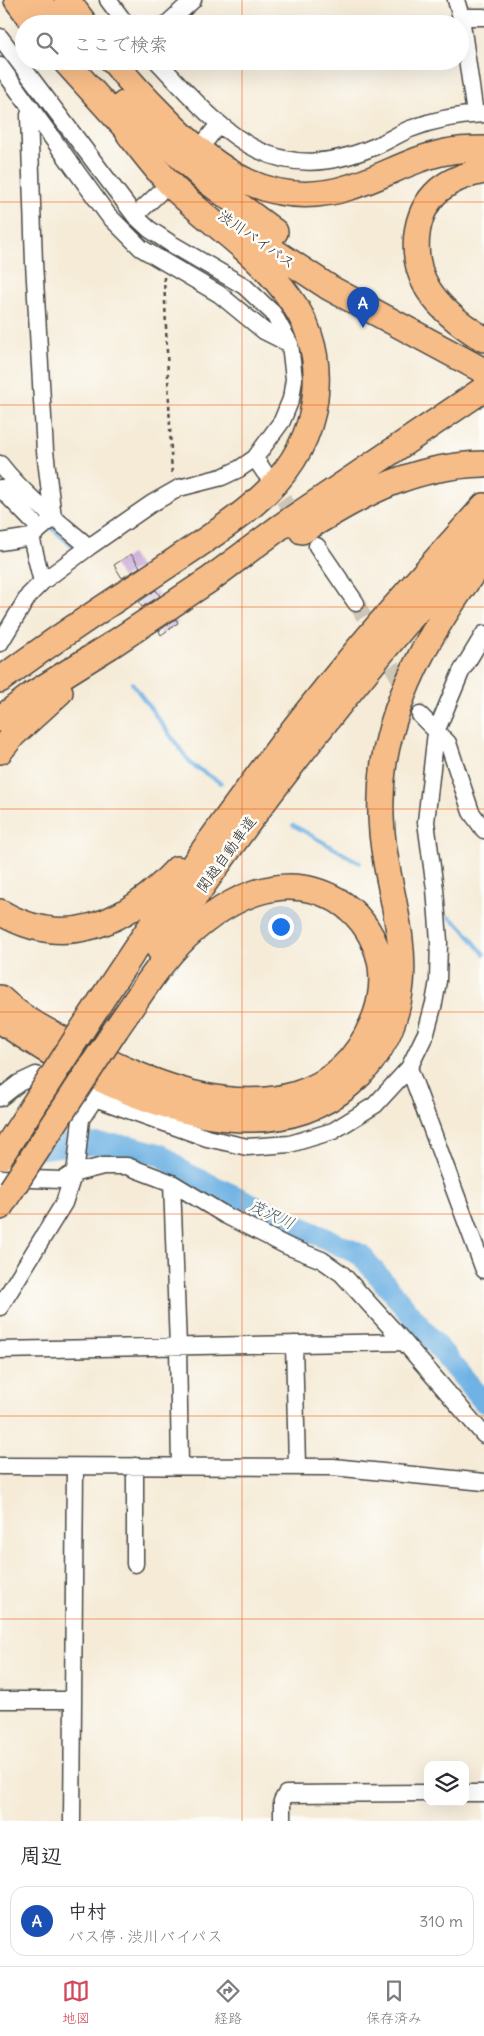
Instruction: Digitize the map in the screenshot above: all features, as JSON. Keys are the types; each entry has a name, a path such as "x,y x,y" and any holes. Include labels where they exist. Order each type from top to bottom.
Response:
{"highway":[{"path":"18,0 29,15"},
{"path":"38,0 49,15"},
{"path":"68,0 79,15"},
{"name":"渋川バイパス","path":"73,70 129,134 194,193 236,226 345,297 484,371"},
{"name":"渋川バイパス","path":"94,70 132,113 203,178 244,210 335,272 484,353"},
{"path":"121,70 148,101 201,154 239,178 267,190 306,195 327,193 373,179 424,158 445,152 484,149"},
{"path":"0,680 89,617 244,513 280,478 295,459 305,440 312,419 317,376 316,354 310,334 288,296 252,257 174,188 129,134"},
{"path":"484,171 469,174 452,181 429,200 421,217 416,245 420,271 427,288 451,316 484,339"},
{"path":"0,719 33,694 210,580 435,414 484,371"},
{"path":"194,548 235,534 270,517 435,414 484,389"},
{"path":"210,580 289,539 380,487 413,474 442,468 484,464"},
{"name":"関越自動車道","path":"3,1192 105,1023 148,928 214,836 350,659 484,506"},
{"name":"関越自動車道","path":"0,1157 105,1023 298,756 409,619 484,534"},
{"path":"0,1020 36,1043 105,1080 172,1106 226,1118 277,1118 302,1112 324,1103 361,1074 378,1054 389,1032 398,1007 401,982 401,953 381,829 381,795 384,763 391,729 402,695 417,662 437,626 484,558"},
{"path":"0,699 41,666 89,617"},
{"path":"0,751 38,711 110,646"},
{"path":"0,912 17,922 36,928 58,932 82,930 104,923 146,899 186,859 310,704 350,659"},
{"path":"0,998 45,1031 114,1065 177,1089 208,1097 233,1101 260,1102 282,1099 325,1082 342,1069 357,1053 375,1018 380,998 379,955 372,936 361,920 344,905 325,894 305,888 283,886 264,890 244,897 224,908 186,937 105,1023"}],"street":[{"path":"108,0 119,15"},
{"path":"177,15 193,0"},
{"path":"456,0 460,15"},
{"path":"469,17 484,17"},
{"path":"2,44 15,61"},
{"path":"166,70 219,124 245,143 277,158 296,162 317,162 342,158 376,146 411,129 444,119 479,114 469,60"},
{"path":"0,66 108,215 141,248 219,294 264,331 290,344"},
{"path":"0,643 20,608 42,582 89,547 173,491 222,477 239,469 255,458 282,421 291,399 294,379 290,344 273,313 244,286 149,229 135,216 22,70"},
{"path":"32,109 29,114 35,273 45,451 42,582"},
{"path":"204,143 219,124"},
{"path":"135,216 159,193"},
{"path":"255,458 264,473"},
{"path":"0,464 43,526"},
{"path":"0,488 43,526 89,547"},
{"path":"0,542 43,526"},
{"path":"317,546 356,603"},
{"path":"0,1098 19,1083 36,1075 207,1138 247,1147 290,1144 333,1131 375,1105 409,1068 426,1033 434,1003 438,981 438,941 436,898 426,822 436,732 461,672 484,634"},
{"path":"420,715 448,743 471,812 484,830"},
{"path":"409,1068 484,1270"},
{"path":"0,1307 64,1203 74,1170 81,1119 95,1098"},
{"path":"3,1192 62,1180 74,1170 103,1166 127,1166 172,1183 225,1215 287,1246 322,1260 342,1274 404,1342 484,1435"},
{"path":"172,1183 180,1466"},
{"path":"0,1350 404,1342"},
{"path":"294,1344 296,1466"},
{"path":"0,1466 333,1466 484,1482"},
{"path":"72,1821 75,1466"},
{"path":"134,1466 135,1564"},
{"path":"0,1700 73,1700"},
{"path":"282,1821 282,1801 286,1794 424,1793"},
{"path":"469,1793 484,1793"}],"path":[{"path":"163,261 173,491"}],"building":[{"path":"131,554 140,567 122,578 114,565"},
{"path":"156,590 160,596 142,607 139,602"},
{"path":"176,619 178,623 161,635 159,631"}],"waterway":[{"path":"51,527 73,547"},
{"path":"132,683 192,765 221,783"},
{"path":"293,825 360,863"},
{"path":"449,917 462,927 484,954"},
{"name":"茂沢川","path":"0,1154 58,1146 96,1144 128,1146 162,1155 183,1172 361,1255 484,1402"}],"tunnel":[{"path":"269,479 301,524"},
{"path":"356,603 420,715"}],"place":[{"name":"中村","path":"363,328"}]}
